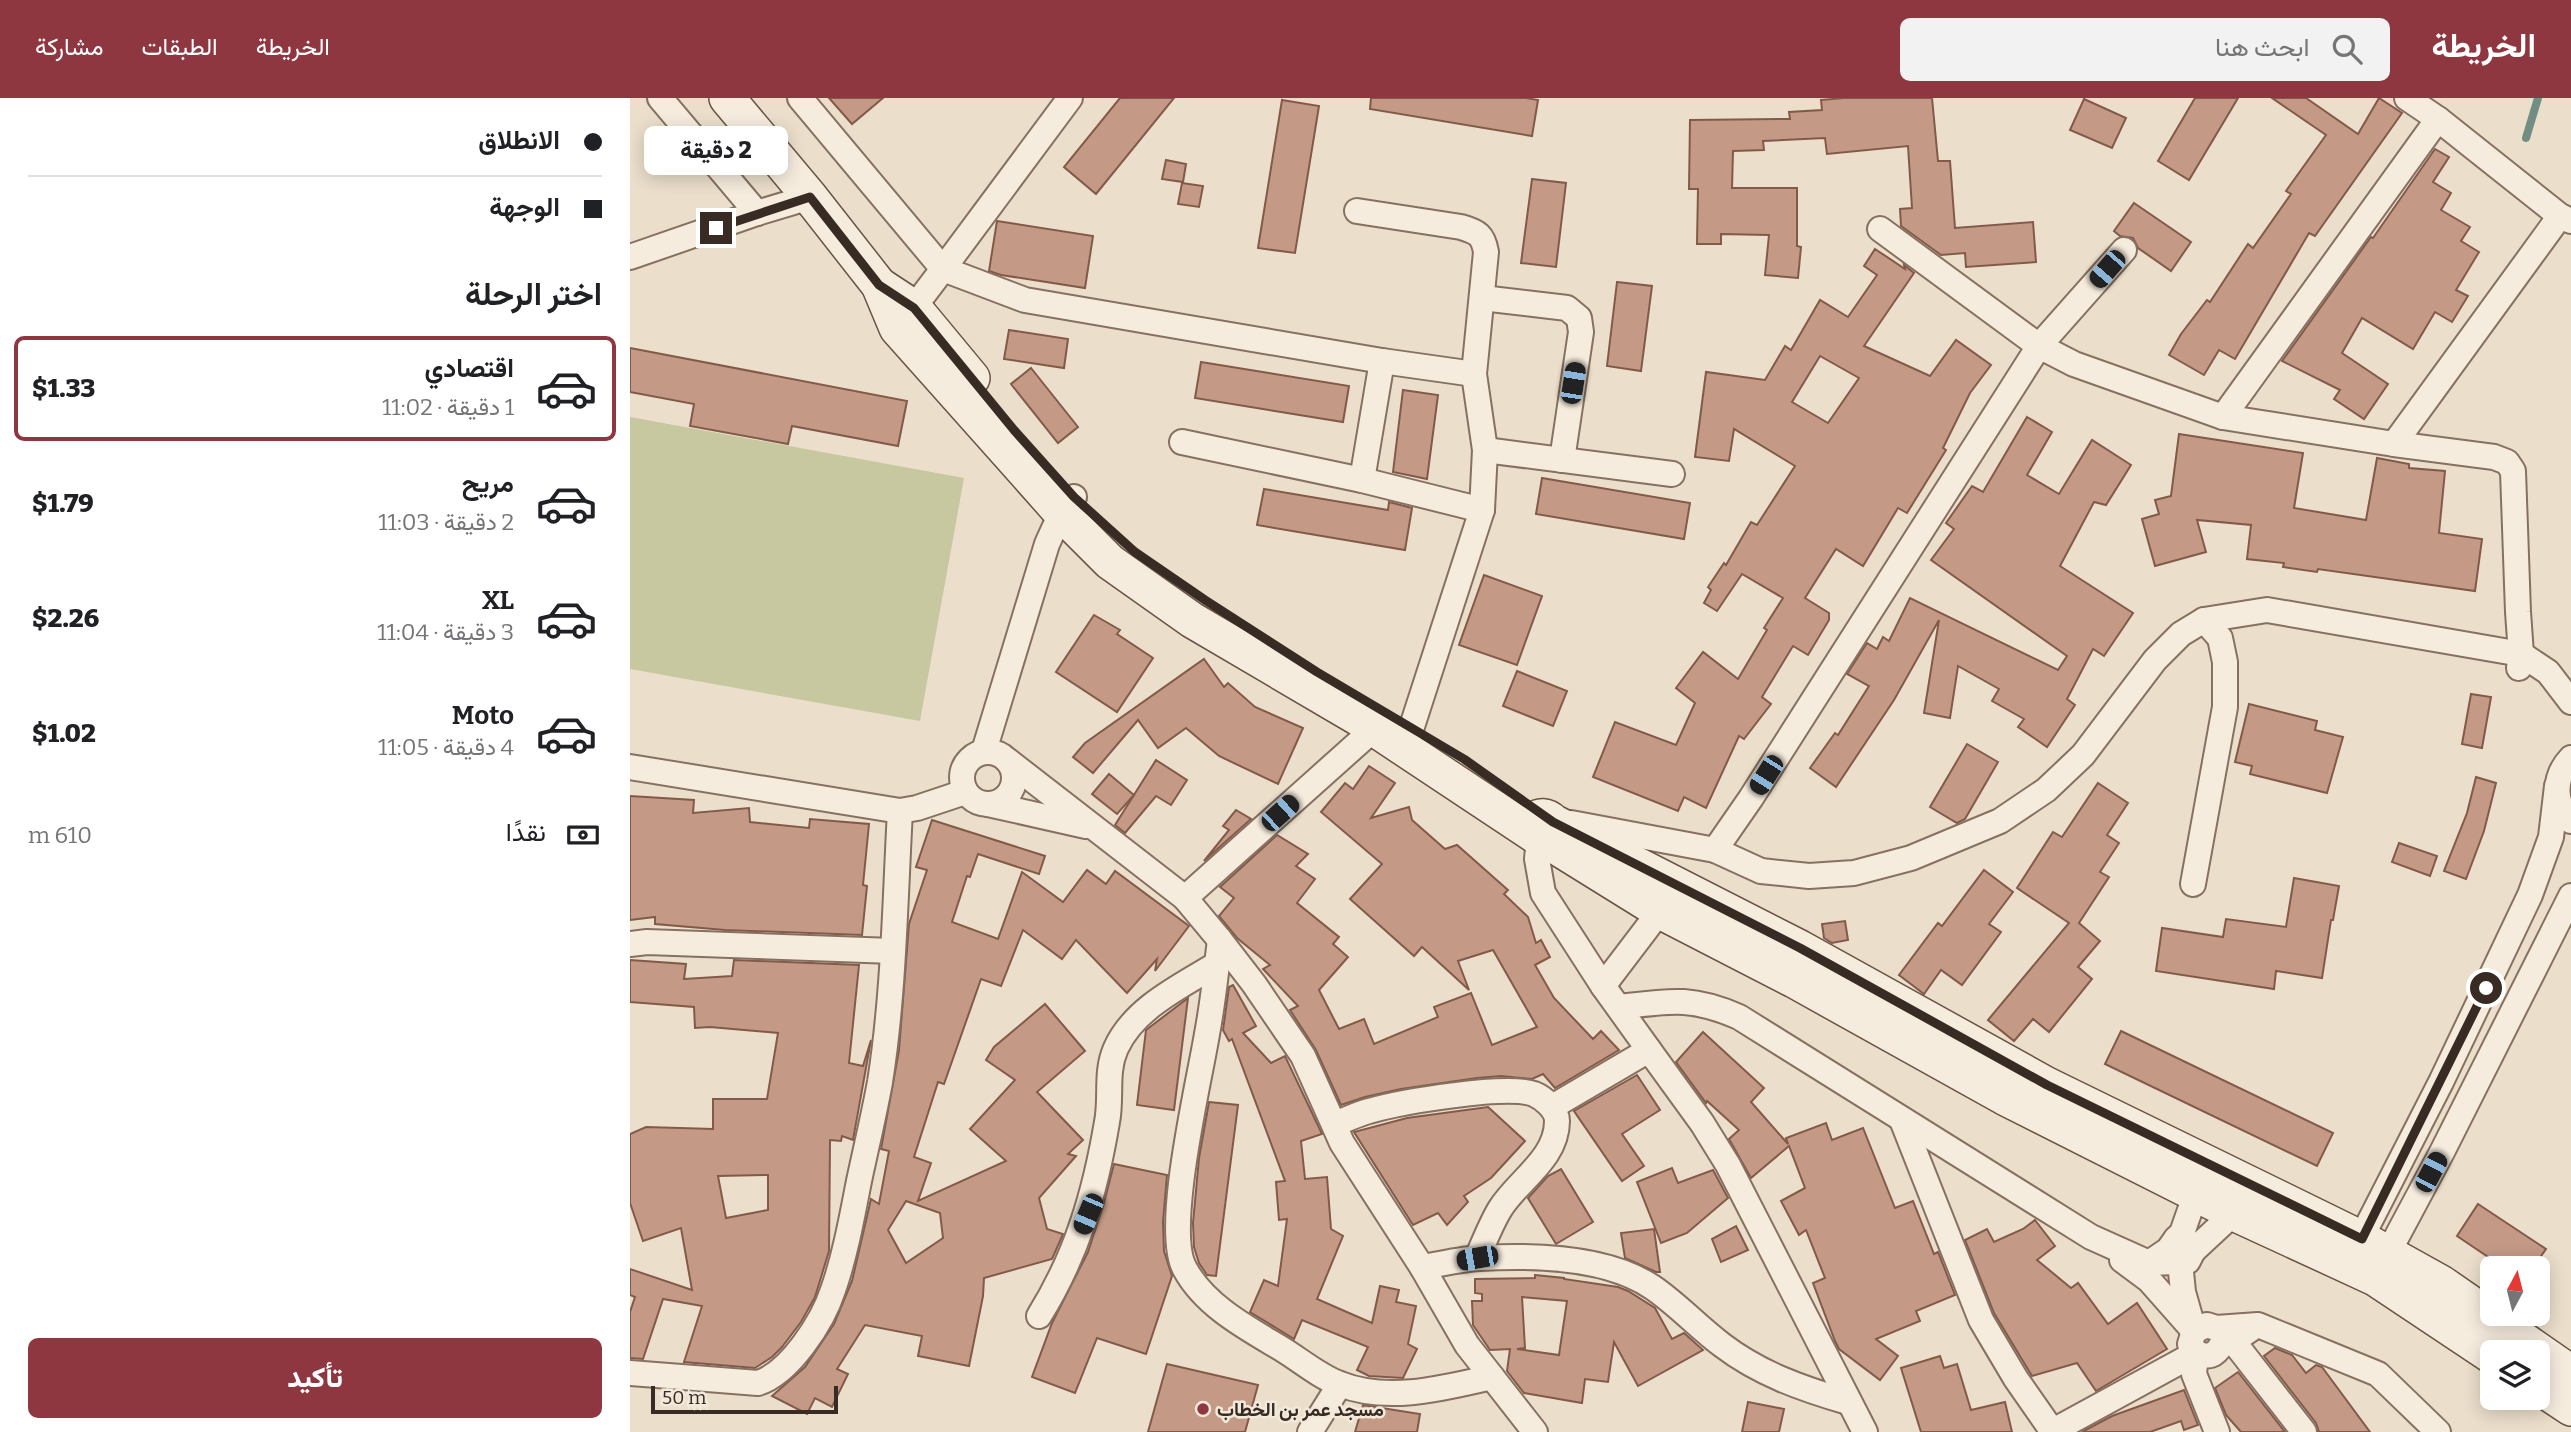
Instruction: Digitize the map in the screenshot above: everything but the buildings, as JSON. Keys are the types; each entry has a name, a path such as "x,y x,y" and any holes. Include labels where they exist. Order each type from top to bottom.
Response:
{"main road":[{"path":"727,98 906,318 1068,504 1110,562 1192,620 1375,729 1409,738"},
{"path":"1068,504 1205,600 1317,672 1660,911 1794,980 2004,1097 2234,1213 2441,1283 2571,1373"},
{"path":"1545,829 1800,948 2368,1259 2480,1347"},
{"path":"2550,1394 2571,1408"}],"street":[{"path":"660,98 757,213"},
{"path":"800,98 943,269 1026,300 1382,361 1474,374"},
{"path":"906,318 1070,98"},
{"path":"2394,444 2565,218 2407,98"},
{"path":"2223,417 2438,119"},
{"path":"630,257 810,197"},
{"path":"1357,211 1461,227 1477,232 1484,239 1486,252 1474,374 1485,450 1482,510 1409,738"},
{"path":"1880,229 2039,346 2074,364 2223,417 2494,457 2507,462 2514,471 2520,662"},
{"path":"1715,849 1766,775 2039,346 2124,250"},
{"path":"1482,298 1567,309 1579,318 1581,332 1562,460"},
{"path":"1362,480 1382,361"},
{"path":"1182,442 1362,480 1482,510"},
{"path":"1485,450 1672,474"},
{"path":"984,751 1047,544 1068,504"},
{"path":"1865,1432 1728,1165 1702,1123 1603,986 1543,893 1537,859 1545,829 1715,849 1761,871 1809,876 1854,873 1911,858 2000,821 2046,790 2083,755 2155,660 2181,634 2204,620 2233,614 2267,610 2520,662 2548,672 2571,702"},
{"path":"2193,884 2225,707 2225,662 2220,638 2204,620"},
{"path":"1185,898 1375,729"},
{"path":"1093,827 979,803 965,792 962,784 964,766 969,759 984,751 993,752 1007,760 1185,898 1254,984 1303,1056 1342,1143 1422,1267 1467,1345 1535,1432"},
{"path":"2368,1259 2441,1082 2530,895 2551,837 2560,772 2571,758"},
{"path":"988,804 996,803 1010,792 1014,776 1007,760"},
{"path":"630,767 900,811 965,792"},
{"path":"2557,786 2558,801 2571,821"},
{"path":"630,1373 758,1383 770,1379 782,1370 815,1329 833,1291 880,1081 893,951 900,811"},
{"path":"2368,1259 2571,896"},
{"path":"1603,986 1660,911"},
{"path":"1220,940 1178,1209 1177,1247 1183,1267 1196,1287 1213,1303 1246,1327 1340,1384 1369,1392 1410,1392 1492,1377"},
{"path":"630,944 660,942 893,951"},
{"path":"1039,1317 1059,1284 1088,1214 1100,1167 1109,1112 1109,1073 1116,1048 1133,1023 1167,994 1217,964"},
{"path":"1619,1007 1676,1000 1712,1005 1739,1017 1847,1084 2091,1237 2149,1280 2304,1432"},
{"path":"1552,1107 1649,1051"},
{"path":"1334,1124 1368,1111 1463,1095 1517,1092 1535,1094 1552,1107 1558,1119 1545,1158 1513,1190 1498,1212 1477,1258"},
{"path":"1902,1120 1981,1320 2016,1379 2053,1432 2212,1339 2258,1325 2378,1374 2438,1432"},
{"path":"2196,1193 2174,1255 2182,1292 2212,1339"},
{"path":"2091,1237 2174,1255 2234,1213"},
{"path":"1422,1267 1477,1258 1582,1262 1616,1269 1652,1287 1724,1347 1754,1366 1798,1387 1848,1402"},
{"path":"2212,1339 2194,1374 2217,1432"},
{"path":"1310,1432 1340,1384"}],"green space":[{"path":"630,417 964,478 920,721 630,669"}],"waterway":[{"path":"2526,138 2538,98"}],"place":[{"name":"مسجد عمر بن الخطاب","path":"1203,1409"}],"route":[{"path":"716,228 810,197 879,285 914,308 1014,430 1074,497 1135,552 1205,600 1317,672 1464,759 1553,822 1800,948 2047,1085 2362,1239 2486,988"}]}
